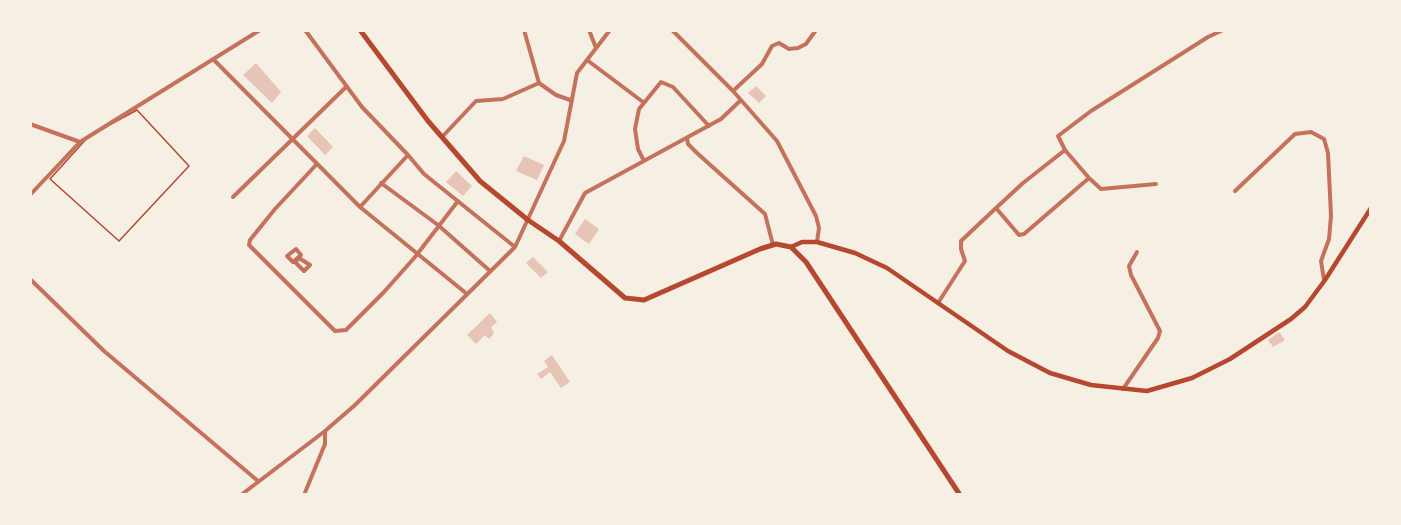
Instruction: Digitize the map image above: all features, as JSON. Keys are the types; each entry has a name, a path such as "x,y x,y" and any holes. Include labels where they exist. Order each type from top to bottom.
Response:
{"main road":[{"path":"360,30 442,138 480,181 528,220 559,241 625,298 635,301 644,300 773,245 791,247 802,242 817,242 855,253 887,268 1008,351 1050,373 1069,380 1122,390 1147,391 1178,384 1230,359 1291,319 1305,307 1325,280 1371,208"},
{"path":"791,247 806,262 960,495"}],"street":[{"path":"30,195 80,142 260,30"},
{"path":"305,30 346,87 424,174 515,247"},
{"path":"524,30 539,83 556,95 570,100"},
{"path":"589,30 596,48"},
{"path":"241,495 325,431 515,247 564,141 574,81 610,30"},
{"path":"672,30 734,91 777,141 798,177 816,216 819,228 817,242"},
{"path":"734,91 762,64 772,46 779,43 789,49 798,48 806,44 816,30"},
{"path":"1156,184 1101,189 1065,150 1058,136 1208,37 1223,30"},
{"path":"213,59 360,207 467,294"},
{"path":"587,60 643,102"},
{"path":"442,138 476,101 503,99 539,83"},
{"path":"644,161 638,149 635,129 643,102 658,84 665,83 673,87 710,126"},
{"path":"233,197 346,87"},
{"path":"559,241 585,194 710,126 741,100"},
{"path":"30,124 80,142"},
{"path":"1235,191 1295,134 1311,132 1324,139 1328,153 1331,216 1329,239 1321,261 1325,280"},
{"path":"687,138 688,144 697,153 765,214 773,245"},
{"path":"938,303 965,261 961,241 1023,183 1065,150"},
{"path":"360,207 408,155"},
{"path":"316,165 275,209 250,240 249,245 335,331 346,330 417,254 458,201"},
{"path":"996,208 1021,235 1089,178"},
{"path":"381,183 438,225 490,271"},
{"path":"1122,390 1158,338 1160,331 1131,275 1129,266 1137,252"},
{"path":"30,279 104,351 258,482"},
{"path":"304,495 325,444 325,431"}],"path":[{"path":"137,110 189,166 119,241 50,179 89,136 137,110"}],"building":[{"path":"256,63 281,92 272,103 243,75"},
{"path":"756,86 766,96 759,103 748,93"},
{"path":"315,128 333,147 325,155 307,136"},
{"path":"524,156 544,165 537,180 516,171"},
{"path":"456,171 472,186 463,196 446,182"},
{"path":"585,219 599,229 589,244 575,234"},
{"path":"533,257 548,272 541,278 526,263"},
{"path":"490,313 497,322 491,327 494,333 489,339 485,335 476,344 467,335"},
{"path":"1279,332 1285,340 1273,347 1268,340"},
{"path":"552,355 570,382 561,388 550,372 541,379 537,374 548,367 544,361"}]}
